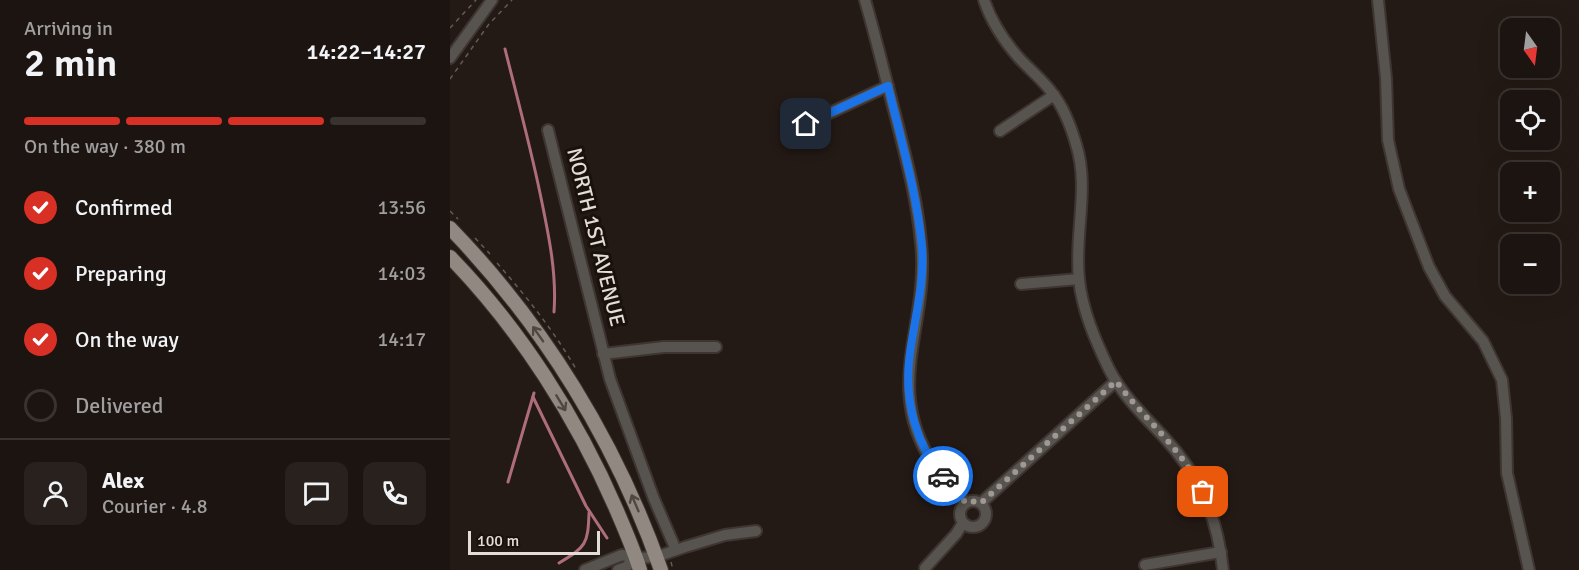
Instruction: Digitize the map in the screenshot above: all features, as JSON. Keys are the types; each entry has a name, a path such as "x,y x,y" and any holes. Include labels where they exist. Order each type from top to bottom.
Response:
{"main road":[{"path":"450,228 507,292 564,371 599,429 666,566"},
{"path":"450,257 494,306 573,423 606,486 638,564"}],"street":[{"path":"450,58 492,0"},
{"path":"866,0 917,204 922,250 921,291 909,359 910,403 915,428 934,465 966,503"},
{"path":"984,0 997,28 1017,55 1054,95 1068,121 1077,146 1080,168 1082,199 1078,279 1087,314 1099,347 1116,381 1135,406 1176,451 1198,481 1216,522 1223,570"},
{"path":"1378,0 1386,78 1388,140 1399,189 1429,267 1445,296 1483,341 1502,381 1506,418 1507,473 1529,570"},
{"path":"806,124 888,86"},
{"path":"1000,131 1054,95"},
{"name":"NORTH 1ST AVENUE","path":"548,130 610,379 654,499 676,550"},
{"path":"1021,284 1078,279"},
{"name":"NORTH 1ST AVENUE","path":"603,354 664,346 717,347"},
{"path":"981,503 1116,381"},
{"path":"976,501 981,503 986,512 982,525 973,528 963,523 959,514 966,503 976,501"},
{"path":"925,568 963,523"},
{"path":"618,570 638,564 666,566 676,550 726,535 756,531"},
{"path":"1145,565 1221,552"},
{"path":"585,570 622,555 638,564"}],"path":[{"path":"450,28 476,0"},
{"path":"450,79 489,24 512,0"}],"waterway":[{"path":"505,49 546,222 553,267 554,312"},
{"path":"508,482 534,393"},
{"path":"533,397 586,506 607,538"},
{"path":"559,563 584,544 588,532 589,513"}],"way so far":[{"path":"943,476 966,503 976,501 981,503 1116,381 1187,465 1203,492"}],"route":[{"path":"806,124 888,86 917,204 922,250 921,291 909,359 910,403 915,428 934,465 943,476"}]}
